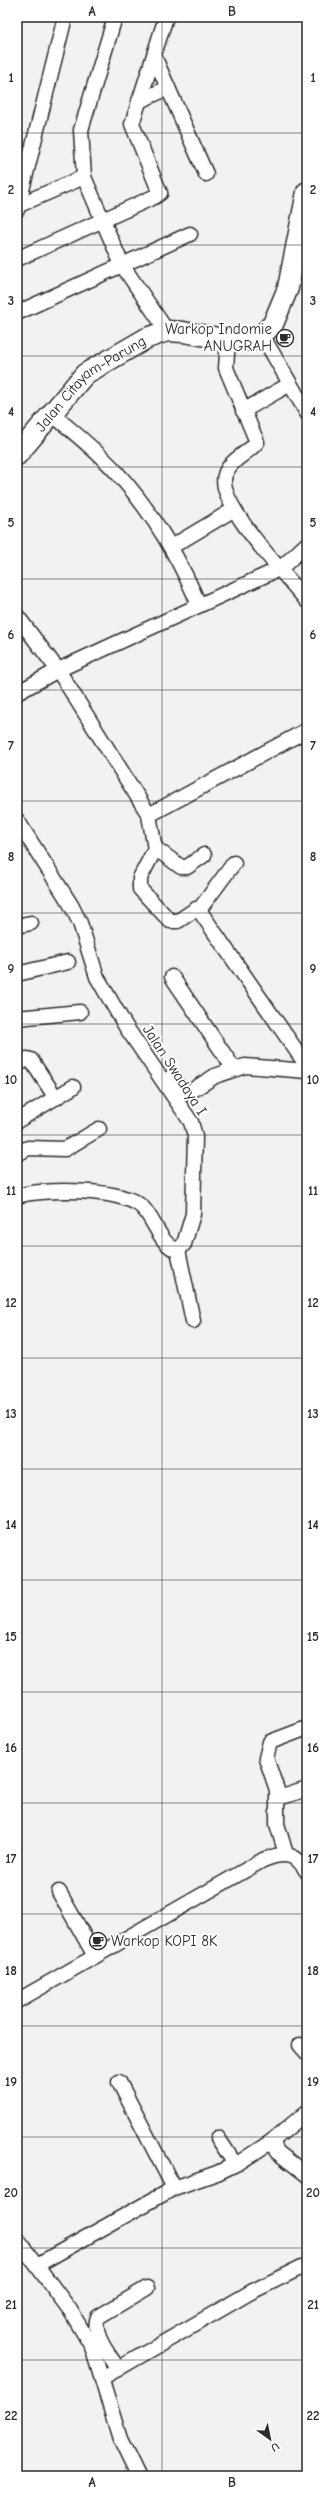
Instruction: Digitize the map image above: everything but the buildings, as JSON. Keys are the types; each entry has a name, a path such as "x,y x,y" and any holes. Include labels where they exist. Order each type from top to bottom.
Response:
{"street":[{"path":"18,207 65,17"},
{"path":"115,17 81,130 84,177 122,265 167,332"},
{"path":"17,259 156,196 160,192 132,129 139,101 166,17"},
{"path":"154,56 206,174"},
{"path":"139,101 168,88"},
{"path":"18,207 84,177"},
{"path":"307,192 288,288 273,324 262,335 307,413"},
{"path":"17,313 190,234"},
{"name":"Jalan Citayam-Parung","path":"17,455 85,374 147,338 167,332 183,332 228,340 250,340 262,335"},
{"path":"228,340 226,368 257,442 246,450 225,474 223,485 233,510 307,601"},
{"path":"243,411 290,384"},
{"path":"51,413 119,474 171,547 199,605"},
{"path":"171,547 233,510"},
{"path":"17,693 58,670 280,568 307,544"},
{"path":"17,616 58,670 150,815 155,848 139,883 144,896 170,921 178,921 196,909 199,910 234,863"},
{"path":"150,815 307,730"},
{"name":"Jalan Swadaya I","path":"17,820 72,904 80,923 97,977 126,1027 191,1122 196,1136 193,1214 184,1244 178,1250"},
{"path":"155,848 181,868 187,867 204,855"},
{"path":"199,910 307,1066"},
{"path":"17,926 32,922"},
{"path":"17,974 68,962"},
{"path":"172,976 234,1069"},
{"path":"97,977 121,1003 182,1090 192,1092 215,1076 246,1066 307,1071"},
{"path":"17,1018 80,1012"},
{"path":"17,1065 27,1059 31,1060 56,1098"},
{"path":"17,1121 73,1087"},
{"path":"17,1154 28,1148 65,1149 98,1129"},
{"path":"18,1193 87,1191 105,1193 128,1198 142,1207 167,1244 178,1250 192,1321"},
{"path":"286,1854 277,1824 278,1798 266,1758 267,1749 270,1742 307,1728"},
{"path":"278,1798 307,1789"},
{"path":"17,2001 263,1860 286,1854 296,1857 307,1872"},
{"path":"59,1892 94,1956"},
{"path":"119,2082 174,2188"},
{"path":"37,2265 174,2188 235,2164 272,2141 307,2112"},
{"path":"218,2138 235,2164"},
{"path":"272,2141 277,2152 307,2175"},
{"path":"17,2239 82,2328 92,2347 120,2439 138,2476"},
{"path":"102,2378 251,2292 302,2267"},
{"path":"118,2369 100,2340 96,2321 98,2316 147,2288"}],"place":[{"name":"Warkop Indomie ANUGRAH","path":"285,338"},
{"name":"Warkop KOPI 8K","path":"98,1941"}]}
